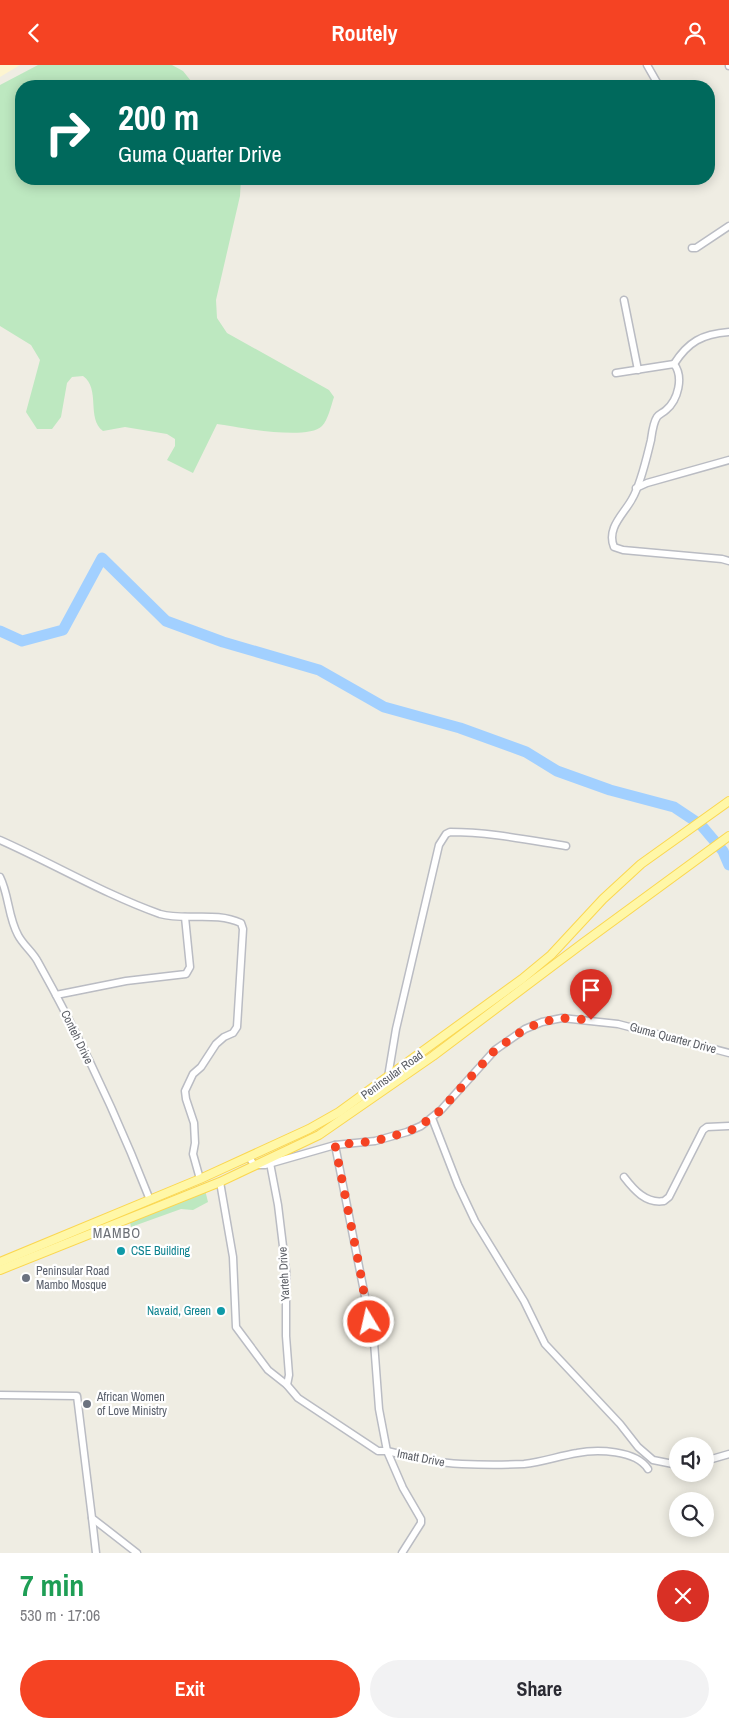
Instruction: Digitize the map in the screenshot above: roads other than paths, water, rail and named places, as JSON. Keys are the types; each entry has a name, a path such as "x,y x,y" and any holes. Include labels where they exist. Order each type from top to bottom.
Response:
{"main road":[{"name":"Peninsular Road","path":"0,1270 150,1200 310,1129 339,1112 465,1021 551,955 581,922 641,864 729,801"},
{"name":"Peninsular Road","path":"0,1262 220,1182 319,1135 492,1012 582,943 729,836"}],"street":[{"path":"647,65 655,80"},
{"path":"692,248 729,226"},
{"path":"624,300 638,370"},
{"path":"616,373 674,365 687,346 704,336 729,333"},
{"path":"674,365 678,369 680,378 678,390 667,409 657,417 633,498 615,525 611,540 614,547 623,550 729,561"},
{"path":"636,488 647,483 729,460"},
{"path":"388,1077 396,1029 439,845 446,835 450,832 483,834 566,846"},
{"path":"0,840 144,908 172,917 206,916 241,923 243,929 237,1027 233,1033 224,1037 216,1044 202,1067 193,1075 185,1091 194,1123 195,1143 193,1154 200,1179"},
{"name":"Conteh Drive","path":"0,877 5,886 17,934 37,960 56,995 130,1147 150,1200"},
{"path":"56,995 126,981 186,974 190,967 185,917"},
{"name":"Guma Quarter Drive","path":"254,1165 258,1166 335,1145 375,1141 407,1132 432,1118 495,1050 525,1029 542,1022 562,1018 618,1024 729,1053"},
{"path":"432,1118 458,1185 475,1221 524,1301 545,1344 620,1424 638,1447 653,1460 669,1463"},
{"path":"624,1177 635,1191 645,1197 652,1201 664,1201 669,1197 703,1130 707,1127 729,1126"},
{"path":"335,1145 374,1342 379,1409 387,1451 400,1481 421,1519 421,1523 402,1553"},
{"path":"249,1157 254,1165"},
{"name":"Yarteh Drive","path":"270,1163 278,1205 286,1271 286,1336 289,1375 287,1385"},
{"name":"Imatt Drive","path":"220,1182 233,1257 236,1327 268,1370 287,1385 298,1398 350,1433 378,1451 387,1451 440,1463 523,1464 544,1462 576,1453 598,1451 627,1455 644,1463 648,1469"},
{"path":"0,1395 77,1396 96,1553"},
{"path":"714,1458 729,1454"},
{"path":"92,1517 137,1553"}],"waterway":[{"path":"0,631 22,641 63,630 102,558 166,621 223,642 319,670 384,707 460,728 526,752 557,771 610,790 674,807 701,825 723,851 729,865"}],"place":[{"name":"CSE Building","path":"121,1251"},
{"name":"Peninsular Road Mambo Mosque","path":"26,1278"},
{"name":"Navaid, Green","path":"221,1311"},
{"name":"African Women of Love Ministry","path":"87,1404"}],"district":[{"name":"MAMBO","path":"117,1233"}]}
